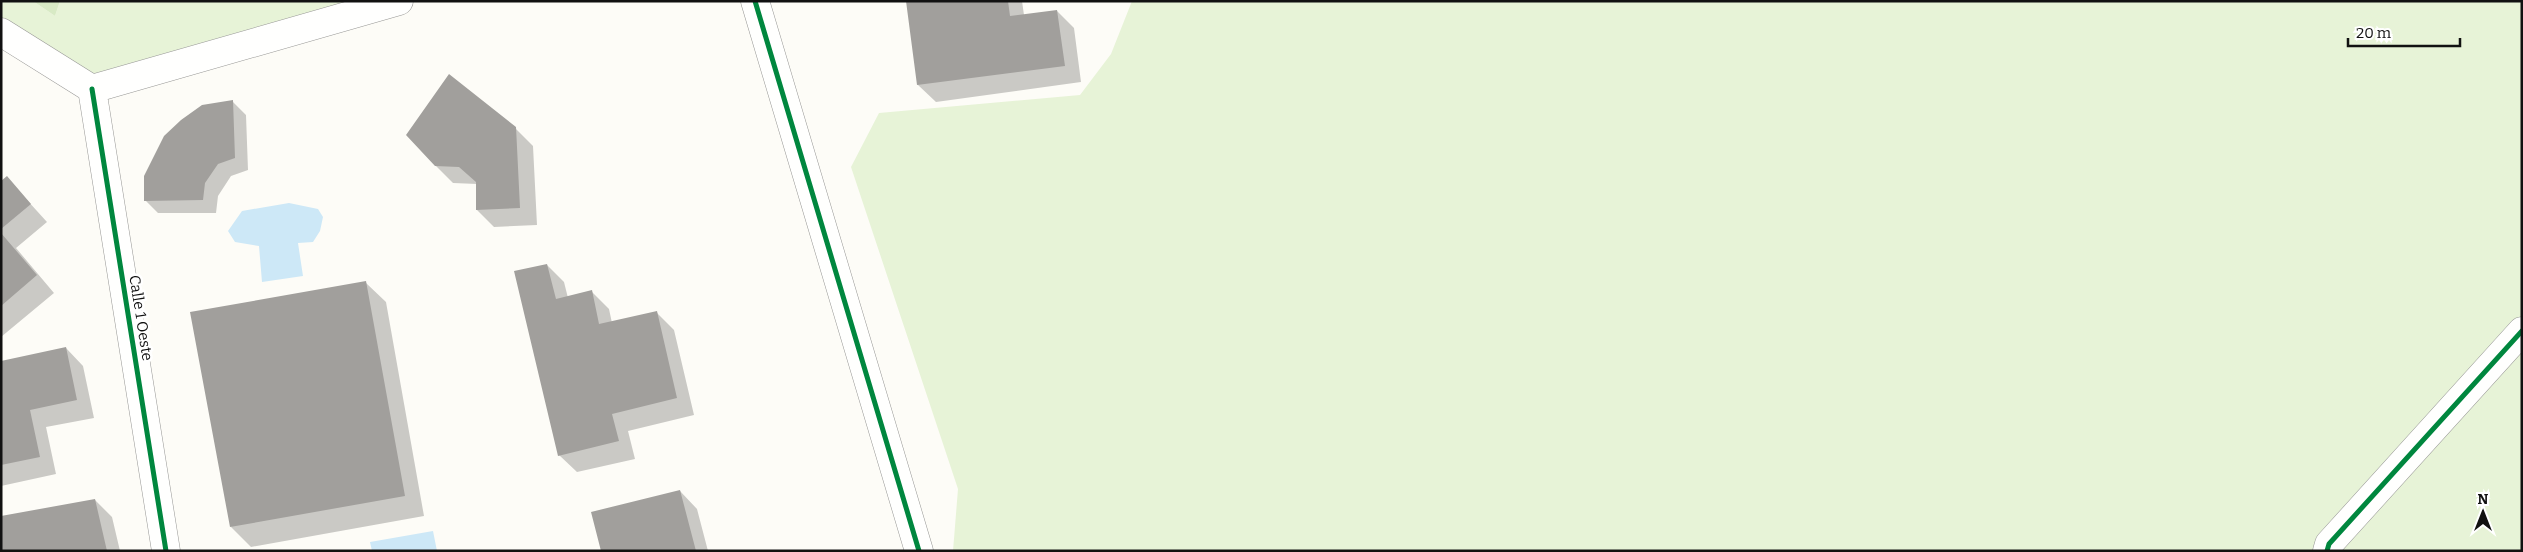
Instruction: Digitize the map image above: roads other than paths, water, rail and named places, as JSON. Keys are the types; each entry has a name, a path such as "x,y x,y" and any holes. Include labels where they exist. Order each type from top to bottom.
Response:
{"street":[{"path":"1,32 92,89 399,1"},
{"path":"755,1 919,551"},
{"name":"Calle 1 Oeste","path":"92,89 166,551"},
{"path":"2327,551 2329,544 2522,332"}],"water":[{"path":"289,203 318,209 323,217 320,231 313,242 298,243 303,276 262,282 259,246 235,242 228,231 242,211"},
{"path":"433,531 437,551 372,551 370,542"}]}
